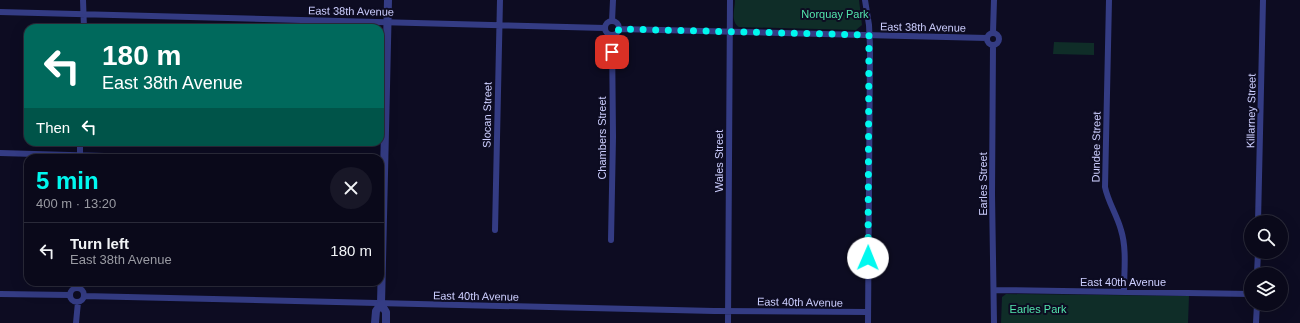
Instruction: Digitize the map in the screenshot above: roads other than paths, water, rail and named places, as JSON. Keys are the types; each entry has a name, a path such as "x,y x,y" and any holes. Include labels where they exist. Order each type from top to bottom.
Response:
{"street":[{"path":"84,0 84,24"},
{"path":"384,107 388,0"},
{"name":"Slocan Street","path":"495,230 500,0"},
{"path":"612,22 613,0"},
{"name":"Wales Street","path":"728,323 730,0"},
{"path":"864,0 869,35 868,323"},
{"path":"993,32 994,0"},
{"name":"Dundee Street","path":"1109,0 1105,187 1107,197 1121,229 1124,243 1124,292"},
{"name":"Killarney Street","path":"1258,215 1263,0"},
{"name":"East 38th Avenue","path":"0,12 605,28"},
{"path":"608,22 612,22 618,25 619,29 617,33 612,36 607,34 605,28 608,22"},
{"name":"East 38th Avenue","path":"619,29 987,38"},
{"path":"993,32 997,34 999,40 993,45 988,43 987,38 989,34 993,32"},
{"name":"Chambers Street","path":"611,240 613,137 612,36"},
{"name":"Earles Street","path":"993,45 992,194 994,323"},
{"path":"0,153 24,154"},
{"path":"70,295 72,290 77,286"},
{"path":"76,323 78,302 82,300 84,296 79,286"},
{"path":"381,286 381,304 386,312 386,323"},
{"name":"East 40th Avenue","path":"994,290 1244,294"},
{"path":"0,294 70,295"},
{"path":"70,295 72,299 78,302"},
{"name":"East 40th Avenue","path":"84,296 381,304 728,311 868,312"},
{"path":"376,323 376,311 381,304"},
{"path":"1256,323 1257,311"}],"park label":[{"name":"Norquay Park","path":"835,14"},
{"name":"Earles Park","path":"1038,309"}]}
